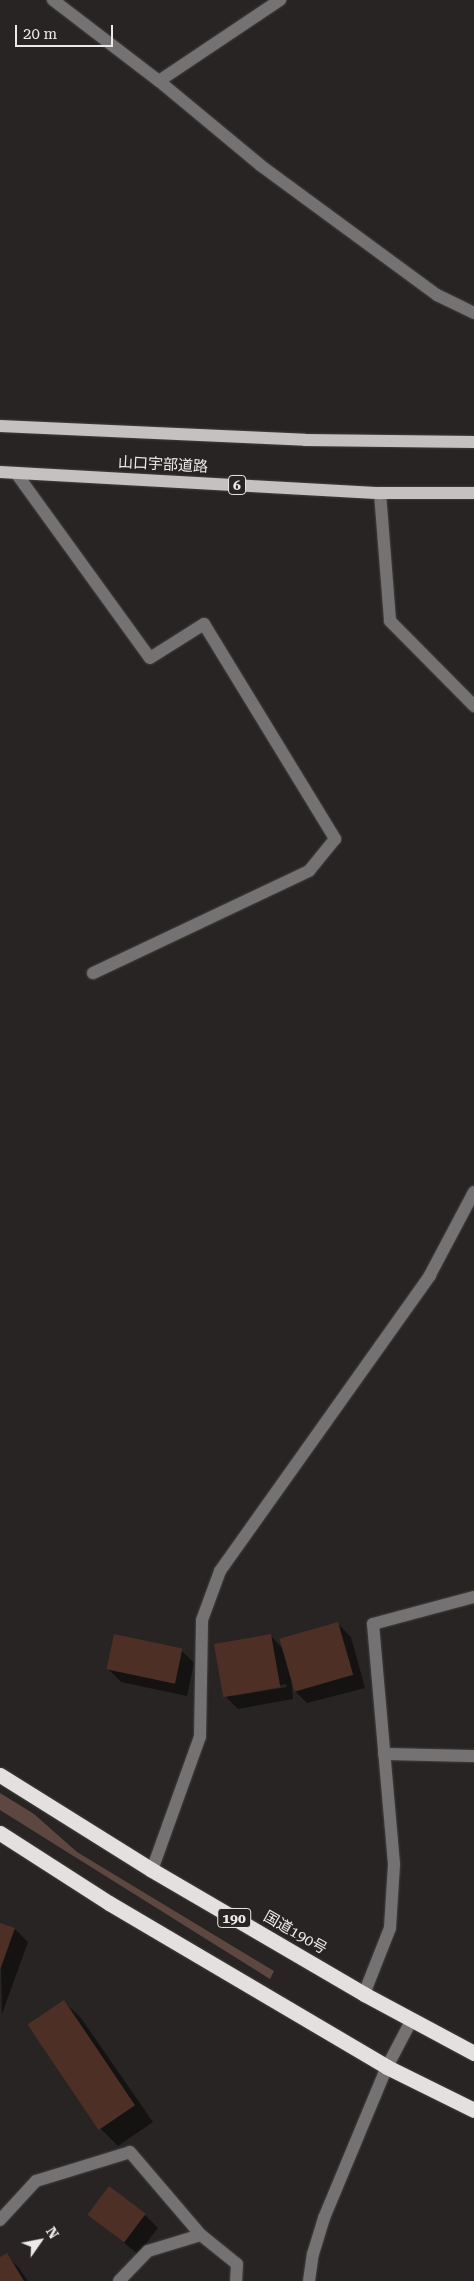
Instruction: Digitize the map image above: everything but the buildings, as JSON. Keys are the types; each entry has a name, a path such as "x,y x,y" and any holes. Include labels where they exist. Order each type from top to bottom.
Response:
{"highway":[{"name":"国道190号","path":"0,1774 152,1870 411,2021 474,2052"},
{"path":"0,1833 109,1903 387,2067 474,2110"}],"main road":[{"name":"山口宇部道路","path":"0,426 305,440 474,442"},
{"name":"山口宇部道路","path":"0,472 380,493 474,493"}],"street":[{"path":"53,0 159,81 268,171 438,295 474,314"},
{"path":"159,81 280,0"},
{"path":"16,473 150,658 204,624 335,839 308,871 93,973"},
{"path":"380,493 390,620 474,706"},
{"path":"152,1870 200,1737 202,1620 220,1571 430,1275 474,1192"},
{"path":"364,1994 390,1928 394,1864 373,1624 474,1597"},
{"path":"384,1754 474,1756"},
{"path":"309,2281 313,2254 324,2218 387,2067 411,2021"},
{"path":"0,2220 36,2181 130,2152 201,2235 237,2264 236,2281"},
{"path":"119,2281 148,2251 201,2235"}],"shaded area":[{"path":"0,1793 34,1814 77,1852 274,1971 270,1979 0,1810"}]}
